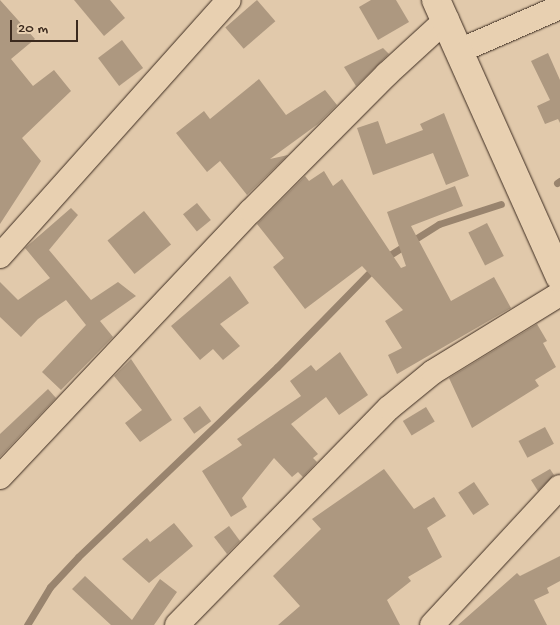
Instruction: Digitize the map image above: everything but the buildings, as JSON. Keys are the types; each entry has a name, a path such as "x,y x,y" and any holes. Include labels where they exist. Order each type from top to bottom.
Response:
{"highway":[{"path":"442,10 560,278"}],"street":[{"path":"0,256 228,0"},
{"path":"459,51 560,7"},
{"path":"0,477 251,211 387,74 442,10"},
{"path":"177,625 389,408 433,372 560,294"},
{"path":"432,625 560,487"}],"waterway":[{"path":"385,258 439,224 501,204"},
{"path":"27,625 50,587 78,557 277,367 375,267"}]}
